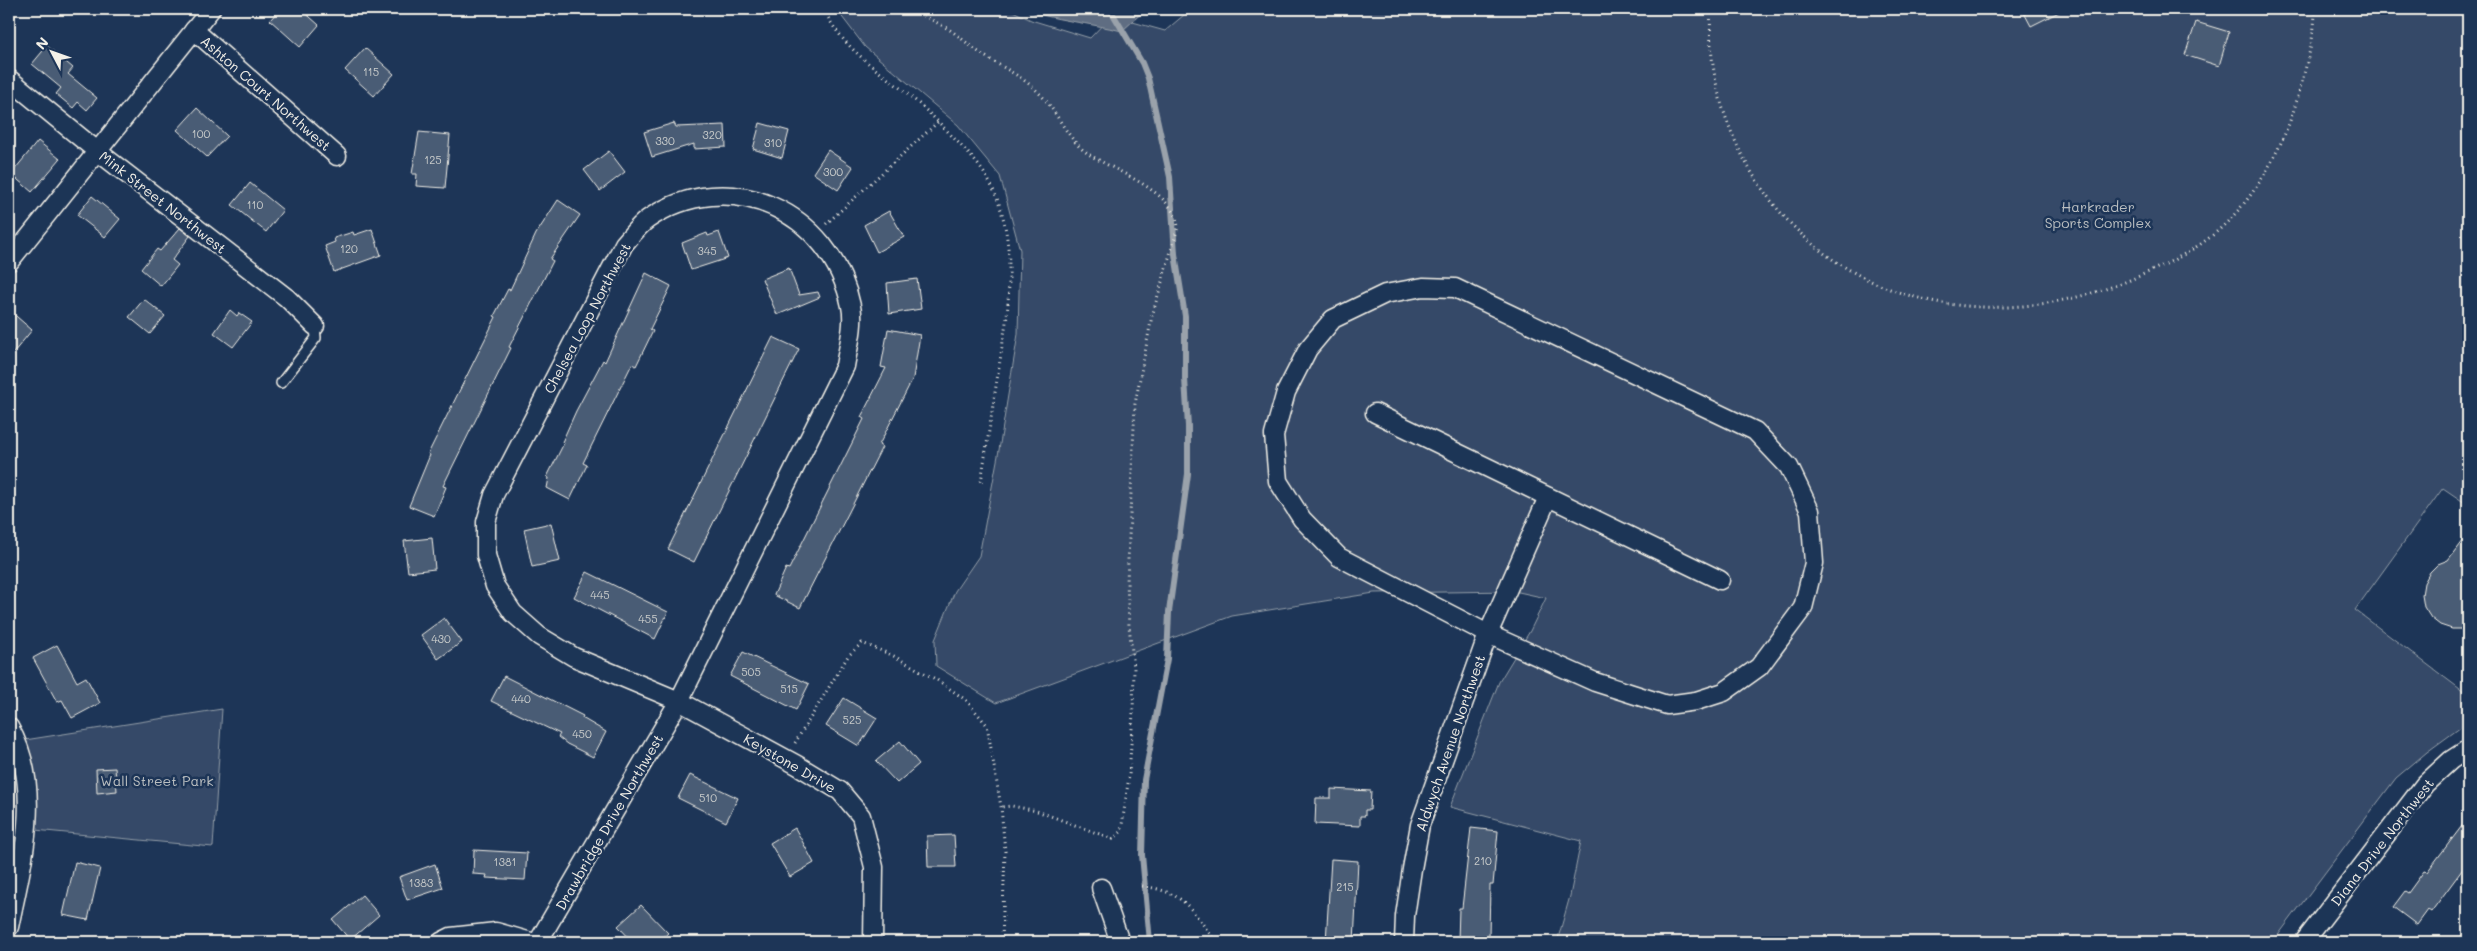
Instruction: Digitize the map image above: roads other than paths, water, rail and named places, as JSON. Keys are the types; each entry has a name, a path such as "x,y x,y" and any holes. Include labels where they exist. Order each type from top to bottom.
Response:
{"street":[{"path":"9,262 211,9"},
{"name":"Ashton Court Northwest","path":"194,30 337,156"},
{"name":"Mink Street Northwest","path":"9,79 97,151 287,298 315,326"},
{"name":"Chelsea Loop Northwest","path":"720,194 746,197 772,205 797,219 814,235 833,259 852,308 845,366 679,701 574,657 539,636 513,613 494,586 486,555 486,522 494,495 624,244 646,220 670,206 696,197 720,194"},
{"path":"1423,287 1455,288 1755,431 1789,467 1810,512 1814,563 1803,608 1759,667 1724,692 1696,701 1667,705 1595,682 1488,634 1339,557 1302,520 1278,481 1274,436 1286,392 1308,349 1333,319 1384,294 1423,287"},
{"path":"1375,413 1720,580"},
{"name":"Aldwych Avenue Northwest","path":"1404,942 1405,916 1420,825 1488,634 1548,496"},
{"name":"Keystone Drive","path":"679,701 785,758 840,791 861,816 874,867 873,942"},
{"name":"Drawbridge Drive Northwest","path":"538,942 679,701"},
{"path":"9,726 23,765 28,807 24,853 9,927"},
{"name":"Diana Drive Northwest","path":"2304,942 2425,784 2452,760 2468,749"},
{"path":"1101,888 1120,942"},
{"path":"441,942 451,937 496,932 531,942"}],"lane":[{"path":"281,383 316,338 315,326"}],"waterway":[{"path":"1110,9 1142,63 1148,78 1170,177 1175,254 1185,316 1188,474 1169,612 1167,659 1144,780 1142,855 1150,942"}],"park label":[{"name":"Harkrader Sports Complex","path":"2098,214"},
{"name":"Wall Street Park","path":"157,780"}]}
